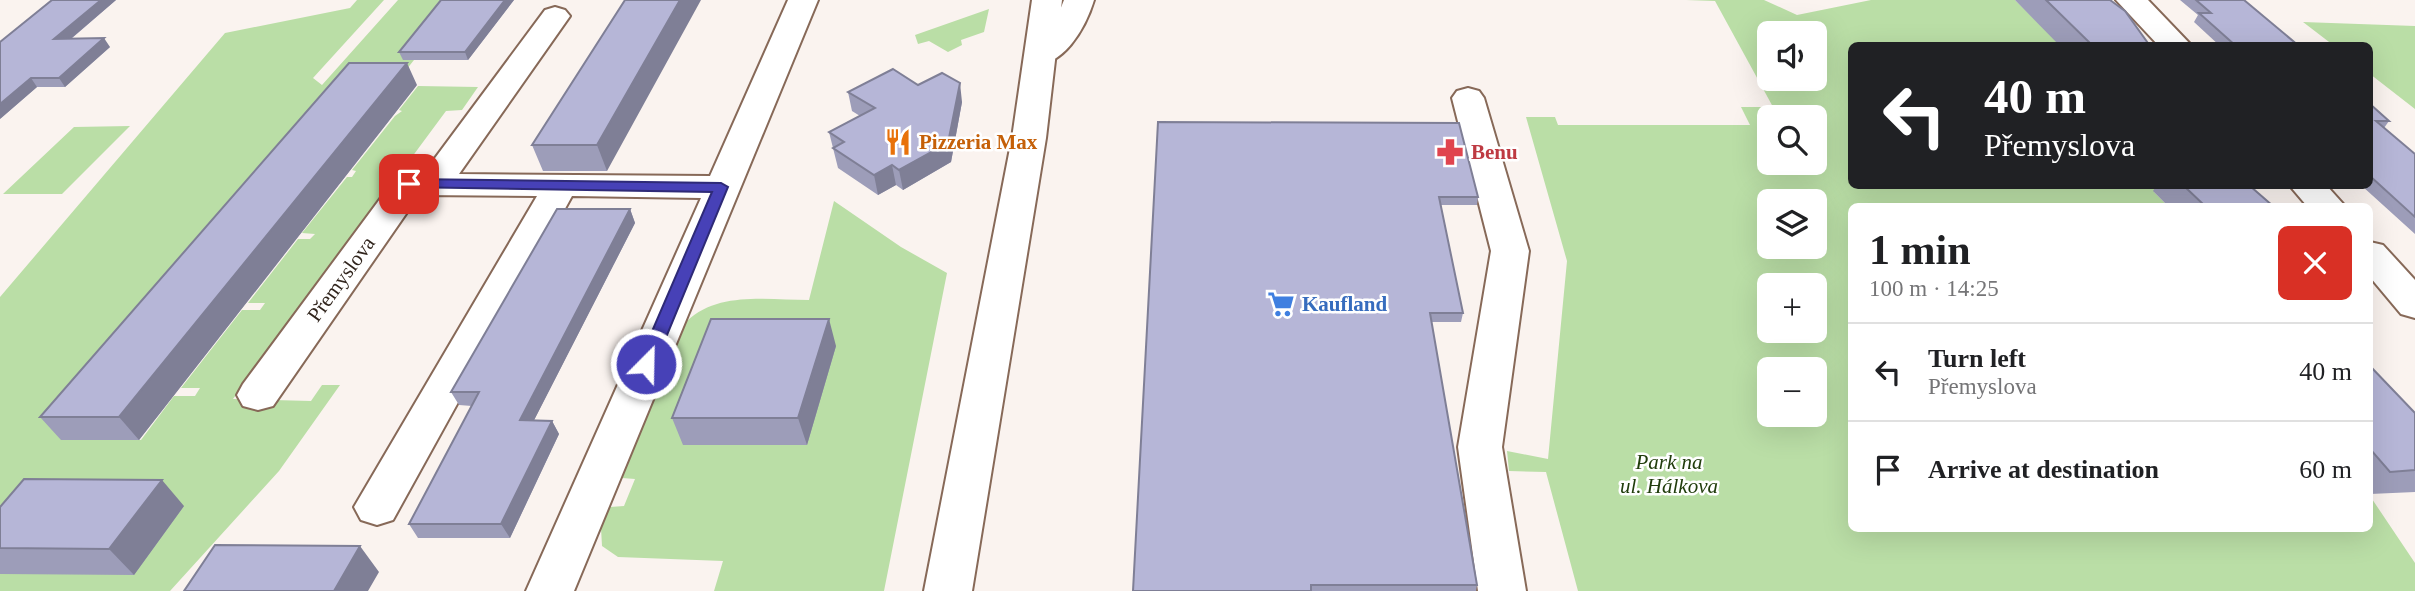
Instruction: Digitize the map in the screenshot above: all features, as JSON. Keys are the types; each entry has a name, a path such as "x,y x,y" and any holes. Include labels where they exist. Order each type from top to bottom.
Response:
{"street":[{"path":"550,591 803,0"},
{"path":"948,591 1029,138 1047,0"},
{"path":"1040,56 1062,38 1076,12 1079,0"},
{"path":"2131,0 2173,42"},
{"path":"434,184 555,16"},
{"path":"1468,98 1510,251 1480,447 1502,591"},
{"name":"Přemyslova","path":"258,395 409,184 721,187"},
{"path":"377,507 561,187"},
{"path":"2311,189 2324,203"},
{"path":"2373,257 2415,304"}],"green space":[{"path":"357,0 384,0 313,78 322,85 398,0 453,0 405,59 414,60 394,85 63,440 141,440 174,396 195,396 200,388 181,388 242,310 260,310 265,303 248,303 298,239 310,239 315,234 302,233 347,177 352,177 356,171 352,170 395,116 402,111 399,110 418,86 478,87 462,110 446,111 233,399 311,401 322,385 340,385 279,471 170,591 0,591 0,297 225,33 350,8"},
{"name":"Park na ul. Hálkova","path":"1686,0 1764,0 1797,15 1871,0 2015,0 2058,42 1848,42 1848,189 2157,189 2154,192 2165,203 1848,203 1848,532 2373,532 2373,500 2415,563 2415,591 1578,591 1546,472 1509,471 1507,451 1548,459 1567,261 1526,117 1555,117 1558,125 1750,125 1741,107 1757,107 1757,175 1827,175 1827,105 1772,105 1764,91 1827,91 1827,21 1757,21 1757,78 1715,1"},
{"path":"989,9 984,32 961,40 962,45 948,52 929,41 918,44 915,35"},
{"path":"2303,22 2415,26 2415,109 2373,76 2373,42 2329,42"},
{"path":"130,126 62,194 3,194 74,127"},
{"path":"834,201 901,247 947,273 884,591 714,591 723,561 618,557 602,546 601,528 610,507 624,506 635,479 622,478 687,321 700,311 729,301 809,300"}],"building":[{"path":"52,0 101,0 54,39 104,38 59,78 31,78 0,104 0,42"},
{"path":"441,0 505,0 465,52 399,52"},
{"path":"625,0 680,0 597,145 532,145"},
{"path":"2046,0 2110,0 2125,11 2147,42 2089,42"},
{"path":"2196,0 2244,0 2294,42 2232,42 2199,13 2211,13"},
{"path":"349,63 407,63 119,417 40,417"},
{"path":"893,69 918,85 942,73 960,83 948,143 899,170 892,165 874,175 833,148 844,142 829,132 875,108 848,92"},
{"path":"2373,107 2389,121 2376,121 2415,154 2415,217 2373,179"},
{"path":"1158,122 1459,123 1478,197 1439,197 1463,313 1430,313 1477,585 1311,585 1311,591 1133,591"},
{"path":"2187,189 2253,189 2270,203 2202,203"},
{"path":"557,209 630,209 520,420 552,421 501,524 409,524 479,392 451,392"},
{"path":"711,319 829,319 798,418 672,418"},
{"path":"2373,369 2415,413 2415,470 2390,472 2373,452"},
{"path":"24,479 162,480 109,549 0,548 0,507"},
{"path":"215,545 360,546 334,591 184,591"}],"place":[{"name":"Pizzeria Max","path":"898,142"},
{"name":"Benu","path":"1450,152"},
{"name":"Kaufland","path":"1281,304"}],"route":[{"path":"409,184 721,187 646,364"}]}
